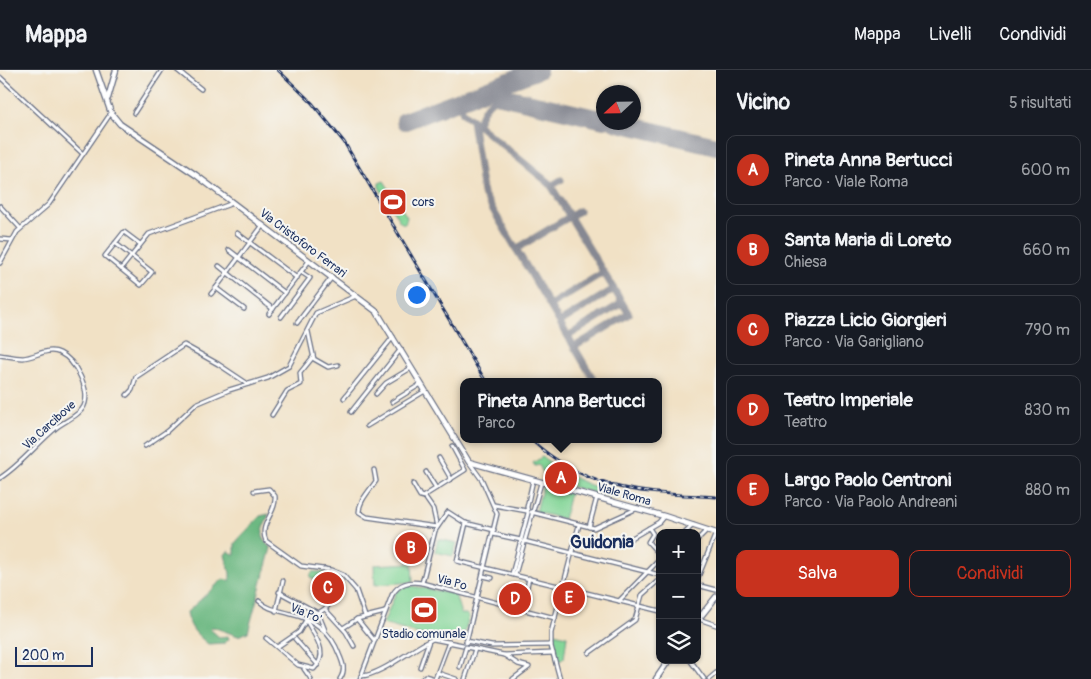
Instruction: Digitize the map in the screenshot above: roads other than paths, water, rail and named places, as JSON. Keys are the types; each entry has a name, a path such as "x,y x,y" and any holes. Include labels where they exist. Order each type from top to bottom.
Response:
{"main road":[{"name":"Via Cristoforo Ferrari","path":"96,70 111,113 123,126 234,203 378,313 469,462"},
{"path":"107,100 116,70"},
{"name":"Viale Roma","path":"469,462 638,508 716,533"},
{"path":"699,619 716,597"},
{"path":"656,679 666,664"}],"street":[{"path":"134,113 162,70"},
{"path":"177,70 201,89"},
{"path":"0,77 83,154"},
{"path":"0,263 20,228 47,206 111,113"},
{"path":"121,269 150,234 234,203"},
{"path":"0,206 20,228"},
{"path":"211,294 228,274 263,225"},
{"path":"115,243 152,272 141,285 105,256 115,243 124,232 140,244"},
{"path":"237,232 296,278"},
{"path":"0,239 12,240"},
{"path":"228,250 285,293"},
{"path":"269,314 310,260"},
{"path":"219,266 273,309"},
{"path":"281,317 310,278 301,272"},
{"path":"297,323 332,277"},
{"path":"216,288 244,309"},
{"path":"145,446 171,428 196,404 272,376 290,365 308,330 311,320 318,311 356,296"},
{"path":"308,330 313,357 328,367 338,365"},
{"path":"344,398 393,336"},
{"path":"127,395 132,392 136,377 184,345 249,384"},
{"path":"351,412 401,349"},
{"name":"Via Carcibove","path":"0,355 24,358 47,351 63,355 72,365 83,384 86,398 82,409 49,434 25,459 0,478"},
{"path":"272,415 286,392 301,384 300,373 313,357"},
{"path":"376,394 386,383 412,368"},
{"path":"392,402 422,384"},
{"path":"367,426 426,391"},
{"path":"424,497 465,469 452,446"},
{"path":"439,458 451,479"},
{"path":"460,667 497,514 480,477 469,462"},
{"path":"480,477 482,467"},
{"path":"374,470 376,482 366,496 359,512 366,516 437,527"},
{"path":"426,472 436,488"},
{"path":"514,575 529,511 533,480"},
{"path":"529,511 534,510 541,482"},
{"path":"413,484 420,496 424,497 434,510 437,527"},
{"path":"254,491 269,489 275,496 275,508 265,526 266,541 301,566 337,571 352,583 360,597 366,616"},
{"path":"589,527 597,497"},
{"path":"494,505 529,511 589,527 603,526 638,508"},
{"path":"360,677 385,612 398,587 409,583 422,583 437,527 448,512 466,523 494,532 656,575"},
{"path":"624,542 659,522 664,516"},
{"path":"466,523 457,561 656,610"},
{"path":"559,679 551,645 555,618 579,525"},
{"path":"689,529 693,525"},
{"path":"649,528 653,534 648,542 656,551"},
{"path":"701,536 707,530"},
{"path":"699,574 716,533"},
{"path":"619,600 656,563"},
{"path":"318,613 325,609 334,594 335,588 325,569"},
{"path":"483,576 492,578"},
{"path":"522,610 529,578"},
{"path":"276,611 283,581"},
{"path":"590,653 635,620 642,595 656,581"},
{"name":"Via Po","path":"422,583 555,618"},
{"path":"701,586 716,590"},
{"path":"279,592 318,613 326,632"},
{"name":"Via Po'","path":"259,601 268,608 306,620 326,632 335,643 343,665 344,672 340,679"},
{"path":"325,609 343,628 354,646"},
{"path":"343,628 357,619 385,612"},
{"path":"357,619 374,640"},
{"path":"277,647 298,632 306,620 322,652 318,665 313,670 304,668"},
{"path":"701,621 716,626"},
{"path":"266,638 304,668 311,679"},
{"path":"295,639 318,665"},
{"path":"360,677 398,660 429,641 438,639 492,646 551,645"},
{"path":"420,667 429,641"},
{"path":"422,679 425,676 435,679 450,642"},
{"path":"465,644 475,649 504,655 553,653"},
{"path":"465,679 475,649"},
{"path":"504,655 518,664 528,667 514,679"},
{"path":"693,664 704,679"},
{"path":"438,673 456,679"},
{"path":"709,679 716,673"}],"railway":[{"path":"278,70 312,103 344,142 484,378"},
{"path":"535,443 552,457 595,480 639,491 716,497"}],"place":[{"name":"cors","path":"393,202"},
{"name":"Pineta Anna Bertucci","path":"561,478"},
{"name":"Santa Maria di Loreto","path":"411,548"},
{"name":"Piazza Licio Giorgieri","path":"328,588"},
{"name":"Largo Paolo Centroni","path":"569,598"},
{"name":"Teatro Imperiale","path":"515,599"},
{"name":"Stadio comunale","path":"424,610"}],"district":[{"name":"Guidonia","path":"602,542"}]}
